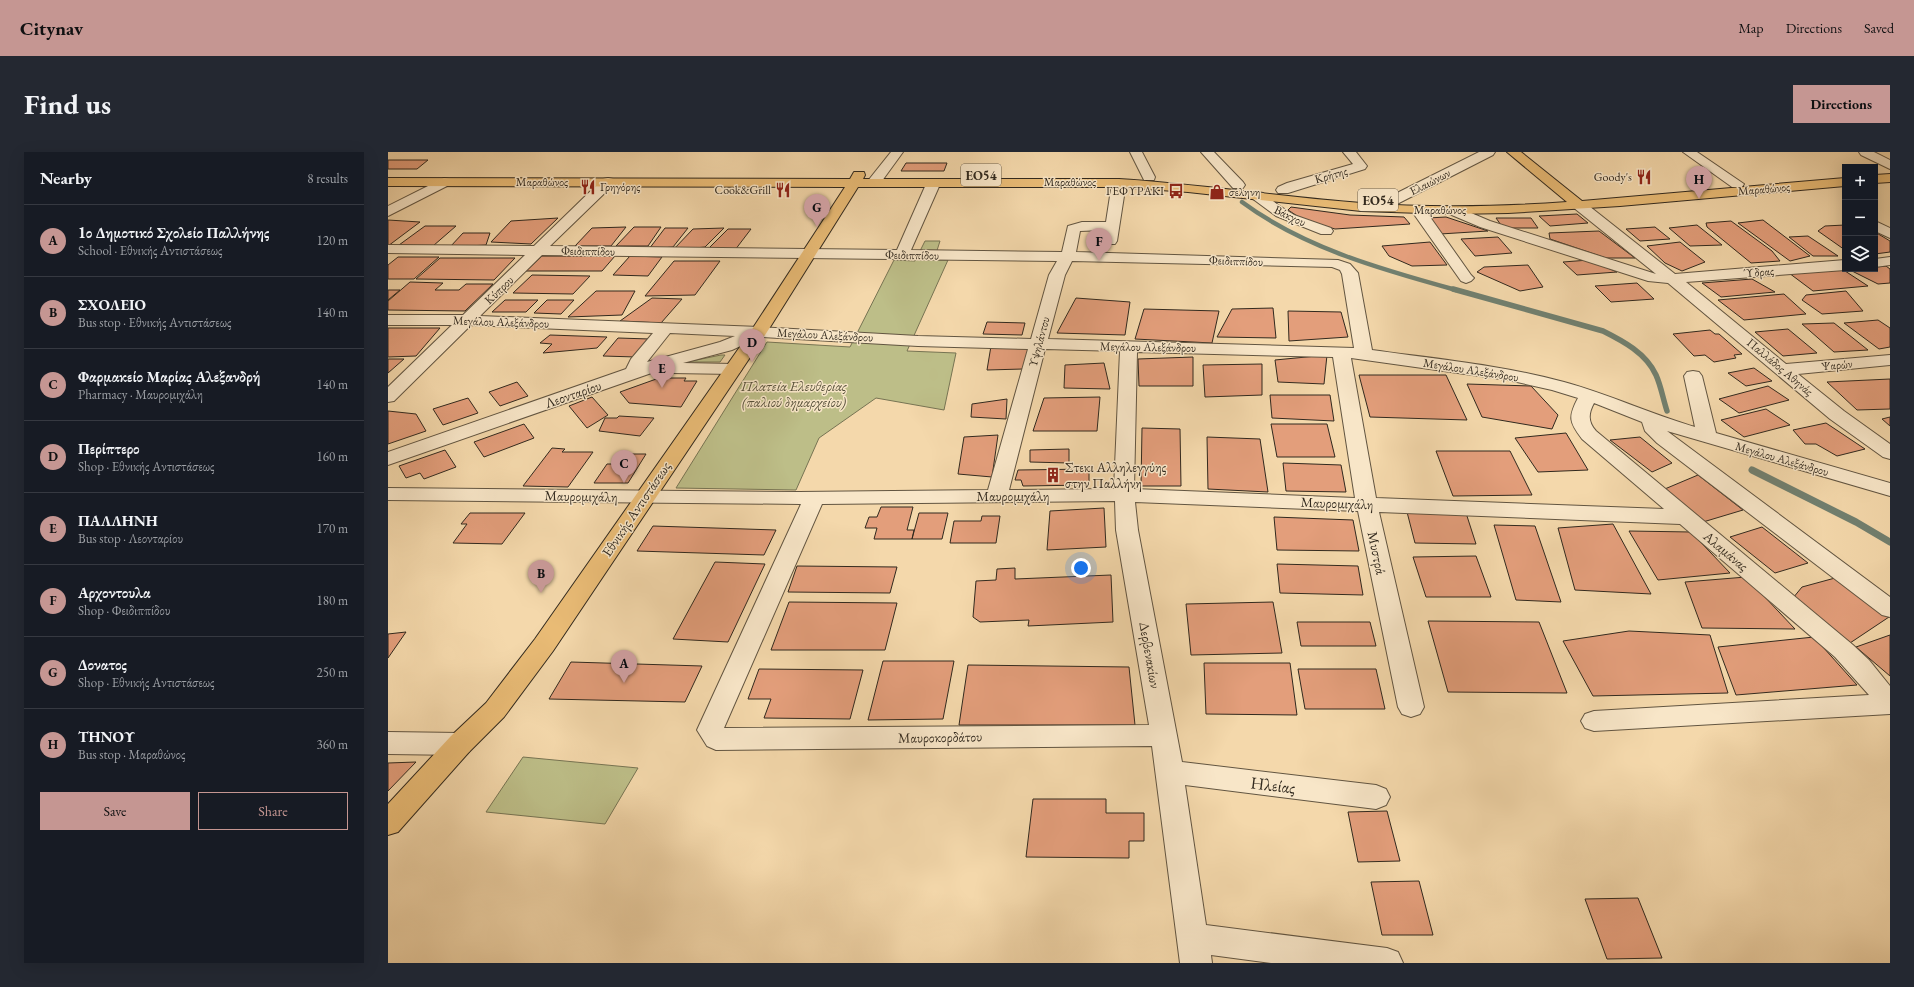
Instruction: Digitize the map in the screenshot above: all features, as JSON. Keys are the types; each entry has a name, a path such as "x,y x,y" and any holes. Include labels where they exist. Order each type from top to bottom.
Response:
{"main road":[{"path":"1513,152 1575,201"},
{"path":"1878,172 1890,171"},
{"name":"Μαραθώνος","path":"388,174 856,178 1150,177 1238,184 1392,201 1481,202 1575,201 1737,184 1842,175"},
{"name":"Μαραθώνος","path":"388,182 608,182 856,178"},
{"name":"Εθνικής Αντιστάσεως","path":"388,823 460,744 495,710 759,332 856,178"},
{"name":"Μαραθώνος","path":"876,178 934,182 1119,183 1185,187 1341,206 1418,210 1452,210 1842,182"},
{"path":"1878,179 1890,178"}],"street":[{"path":"876,178 897,152"},
{"path":"1136,152 1150,177"},
{"path":"1207,152 1238,184"},
{"name":"Κρήτης","path":"1284,190 1292,186 1361,166 1349,152"},
{"name":"Ελαιώνων","path":"1392,201 1489,152"},
{"path":"1688,152 1737,184"},
{"path":"1865,152 1890,165"},
{"path":"388,212 444,182"},
{"name":"Κύπρου","path":"388,397 608,182"},
{"path":"902,255 934,182"},
{"path":"1109,257 1119,183"},
{"name":"Βάκχου","path":"1258,196 1269,207 1283,215 1326,231"},
{"name":"Παλλάδος Αθηνάς","path":"1575,201 1672,278 1837,415 1890,452"},
{"path":"1418,210 1466,278"},
{"path":"1452,210 1485,224 1643,276 1653,278 1672,278"},
{"name":"Υψηλάντου","path":"997,496 1057,275 1065,257 1070,250 1073,229 1076,226 1112,226"},
{"path":"1878,227 1890,234"},
{"name":"Φειδιππίδου","path":"388,249 1109,257 1333,263 1345,267 1350,273 1364,354"},
{"path":"1878,262 1890,261"},
{"name":"Ύδρας","path":"1672,278 1842,265"},
{"name":"Μεγάλου Αλεξάνδρου","path":"388,320 468,320 759,332 918,341 1341,352 1364,354 1528,379 1589,395 1651,420 1890,490"},
{"path":"666,328 637,363 642,370 733,369"},
{"name":"Λεονταρίου","path":"388,459 642,370 726,346 759,332"},
{"name":"Δερβενακίων","path":"1129,346 1124,495 1127,530 1170,772 1195,950"},
{"name":"Μυστρά","path":"1341,352 1367,505 1411,707"},
{"name":"Ψαρών","path":"1783,370 1890,360"},
{"path":"1693,376 1707,437"},
{"name":"Αλαμάνας","path":"1589,395 1579,414 1583,429 1844,651 1860,667 1890,704"},
{"path":"1651,420 1652,427 1664,439 1890,609"},
{"name":"Μαυρομιχάλη","path":"388,494 814,498 1124,495 1685,517"},
{"name":"Μαυροκορδάτου","path":"814,498 710,730 716,739 1164,735"},
{"path":"1594,721 1890,704"},
{"path":"388,743 460,744"},
{"name":"Ηλείας","path":"1170,772 1376,797"},
{"path":"1195,950 1387,963"}],"green space":[{"name":"Πλατεία Ελευθερίας (παλιού δημαρχείου)","path":"925,241 940,241 934,260 948,260 907,351 956,353 944,410 876,398 819,438 796,490 676,488 767,342 850,347 894,260 915,261"},
{"path":"725,355 720,362 687,362"},
{"path":"523,757 638,768 605,824 486,812"}],"building":[{"path":"388,160 428,160 417,169 388,169"},
{"path":"906,163 947,163 944,171 901,171"},
{"path":"1291,207 1350,215 1404,217 1410,224 1335,229 1302,219 1288,210"},
{"path":"1577,214 1588,223 1550,226 1539,216"},
{"path":"1446,217 1488,231 1440,234 1428,218"},
{"path":"558,218 531,244 491,242 511,221"},
{"path":"1496,218 1531,218 1538,228 1503,228"},
{"path":"388,220 420,222 388,246"},
{"path":"1763,220 1810,256 1790,261 1738,223"},
{"path":"1731,221 1772,251 1780,261 1751,263 1707,227 1706,223"},
{"path":"1697,225 1722,245 1690,246 1669,228"},
{"path":"1842,225 1842,248 1818,231 1825,226"},
{"path":"425,226 456,226 433,246 399,245"},
{"path":"626,227 611,246 575,246 592,228"},
{"path":"634,227 661,227 648,246 616,246"},
{"path":"1655,227 1670,239 1640,241 1626,229"},
{"path":"665,228 688,228 673,247 649,249"},
{"path":"724,228 705,247 673,250 693,229"},
{"path":"728,229 751,229 735,250 707,250"},
{"path":"1599,231 1635,258 1606,258 1550,239 1549,233"},
{"path":"463,233 490,233 486,245 450,247"},
{"path":"1878,234 1890,241 1890,252 1878,254"},
{"path":"1808,236 1838,256 1813,256 1789,237"},
{"path":"1498,237 1512,253 1475,256 1461,239"},
{"path":"1430,242 1447,265 1412,266 1389,256 1382,246"},
{"path":"1680,242 1705,262 1682,271 1665,263 1647,246"},
{"path":"542,256 615,256 602,271 526,271"},
{"path":"630,256 662,257 648,276 613,275"},
{"path":"398,257 439,257 414,279 388,279 388,265"},
{"path":"440,258 515,258 494,280 416,279"},
{"path":"1589,260 1617,272 1577,275 1563,262"},
{"path":"674,261 720,261 695,295 645,296"},
{"path":"1528,265 1543,287 1520,291 1477,272 1484,267"},
{"path":"1886,266 1890,269 1890,283 1878,284 1854,272 1878,272 1878,267"},
{"path":"1842,269 1842,272 1847,272 1868,286 1813,291 1789,273"},
{"path":"532,275 590,276 573,294 513,293"},
{"path":"1752,279 1775,292 1721,297 1702,283"},
{"path":"410,282 443,283 435,290 459,290 466,284 493,284 465,311 388,310 388,301"},
{"path":"1637,283 1654,299 1611,302 1595,286"},
{"path":"388,290 400,290 388,300"},
{"path":"596,291 635,291 622,315 568,317"},
{"path":"1846,291 1863,311 1822,314 1802,300 1806,295"},
{"path":"1784,294 1806,314 1744,320 1718,300"},
{"path":"652,298 682,299 661,323 620,321"},
{"path":"1076,298 1130,302 1125,335 1057,333"},
{"path":"505,300 538,300 526,312 492,312"},
{"path":"547,300 574,300 561,314 534,313"},
{"path":"1273,308 1276,338 1217,337 1232,309"},
{"path":"1144,309 1219,311 1212,343 1135,339"},
{"path":"1288,311 1341,312 1348,337 1289,341"},
{"path":"1878,320 1890,328 1890,347 1879,349 1844,323"},
{"path":"987,322 1025,323 1022,335 983,334"},
{"path":"1834,323 1868,350 1834,352 1802,324"},
{"path":"388,328 440,328 416,356 388,357"},
{"path":"1788,329 1817,353 1783,356 1755,332"},
{"path":"1710,330 1715,334 1719,334 1742,354 1734,355 1736,358 1714,362 1705,355 1694,356 1673,334"},
{"path":"550,335 607,337 597,348 543,353 552,344 540,343"},
{"path":"618,338 650,339 636,357 603,356"},
{"path":"991,346 1029,347 1023,369 987,370"},
{"path":"1327,355 1324,384 1278,382 1275,360"},
{"path":"1193,357 1193,386 1139,386 1138,359"},
{"path":"388,359 404,359 388,373"},
{"path":"1104,363 1110,389 1064,388 1065,365"},
{"path":"1262,364 1262,395 1205,397 1203,365"},
{"path":"1754,368 1772,381 1746,386 1728,373"},
{"path":"1359,375 1446,375 1467,420 1370,417"},
{"path":"659,378 686,378 684,381 697,381 681,407 629,403 620,392"},
{"path":"1890,379 1890,409 1857,410 1827,382"},
{"path":"517,382 528,396 500,406 489,392"},
{"path":"1467,384 1531,386 1558,415 1552,429 1482,417"},
{"path":"1768,386 1789,400 1739,413 1719,399"},
{"path":"1270,395 1330,395 1334,421 1272,418"},
{"path":"592,397 608,415 587,428 569,406"},
{"path":"1100,397 1097,431 1033,431 1044,398"},
{"path":"468,398 478,413 443,425 433,409"},
{"path":"1007,399 1006,419 971,417 972,404"},
{"path":"1766,409 1790,425 1744,437 1721,420"},
{"path":"388,411 416,414 426,431 388,444"},
{"path":"619,416 654,418 640,436 599,431 605,418 617,418"},
{"path":"1890,417 1890,426 1882,419"},
{"path":"1826,423 1865,449 1837,456 1816,444 1805,444 1793,430"},
{"path":"524,424 534,438 484,457 474,442"},
{"path":"1271,424 1327,424 1335,457 1277,457"},
{"path":"1142,428 1180,429 1181,486 1141,486"},
{"path":"1566,433 1588,470 1538,472 1515,438"},
{"path":"998,435 992,477 958,474 964,437"},
{"path":"1207,437 1260,439 1268,492 1208,489"},
{"path":"1640,437 1672,463 1652,472 1610,440"},
{"path":"552,448 565,449 562,452 593,452 568,487 523,486"},
{"path":"1069,449 1069,463 1030,462 1030,450"},
{"path":"445,450 456,467 424,479 420,473 406,478 399,466"},
{"path":"1436,451 1510,451 1532,495 1453,496"},
{"path":"625,454 646,454 628,483 594,483 607,464 618,464"},
{"path":"1283,463 1341,465 1346,492 1286,491"},
{"name":"Στεκι Αλληλεγγύης στην Παλλήνη","path":"1089,469 1089,485 1023,486 1021,480 1015,480 1018,470"},
{"path":"1698,475 1743,510 1703,522 1660,491"},
{"path":"881,507 913,507 907,530 914,530 912,539 874,539 877,528 865,528 869,517 877,517"},
{"path":"1104,508 1106,547 1047,550 1050,511"},
{"path":"1407,512 1466,513 1476,544 1415,543"},
{"path":"470,513 525,513 502,544 453,543 467,524 461,524"},
{"path":"919,513 948,513 942,539 912,539"},
{"path":"982,516 1000,516 996,543 950,543 954,521 981,521"},
{"path":"1274,517 1353,520 1359,551 1277,550"},
{"path":"1613,524 1651,594 1575,590 1558,528"},
{"path":"1494,525 1535,526 1561,602 1516,600"},
{"path":"653,526 776,530 764,555 637,551"},
{"path":"1762,527 1808,563 1775,573 1730,537"},
{"path":"1629,531 1691,532 1730,573 1658,580"},
{"path":"1476,556 1491,597 1426,597 1413,557"},
{"path":"715,562 765,564 728,642 673,639"},
{"path":"1277,564 1358,566 1363,595 1280,593"},
{"path":"797,566 897,567 890,593 788,592"},
{"path":"1015,568 1015,579 1111,575 1113,622 1028,626 1029,620 980,622 973,617 976,581 996,580 997,569"},
{"path":"1746,577 1795,629 1702,628 1685,582"},
{"path":"1835,578 1889,617 1850,643 1793,598 1802,587"},
{"path":"789,602 897,603 885,650 771,650"},
{"path":"1273,602 1282,653 1191,655 1186,604"},
{"path":"1428,621 1539,622 1567,693 1448,692"},
{"path":"1297,622 1370,622 1376,646 1301,646"},
{"path":"1629,631 1710,635 1728,693 1593,696 1563,641"},
{"path":"406,632 388,658 388,634"},
{"path":"1890,635 1890,676 1856,647"},
{"path":"1814,637 1857,685 1736,695 1718,647"},
{"path":"883,661 954,661 943,719 868,720"},
{"path":"571,662 702,666 685,702 549,699"},
{"path":"1204,663 1290,663 1297,715 1206,714"},
{"path":"968,665 1129,667 1135,725 959,725"},
{"path":"759,669 863,670 850,719 764,718 771,699 748,699"},
{"path":"1298,669 1376,669 1385,709 1305,709"},
{"path":"416,762 388,791 388,763"},
{"path":"1033,799 1106,799 1106,813 1144,813 1144,841 1129,841 1129,858 1026,857"},
{"path":"1387,811 1400,861 1358,862 1348,812"},
{"path":"1419,881 1433,935 1382,935 1371,882"},
{"path":"1638,898 1662,958 1607,959 1585,899"}],"waterway":[{"path":"1242,202 1266,218 1318,245 1345,256 1400,274 1456,290"},
{"path":"1453,289 1603,331 1618,339 1633,348 1652,367 1658,379 1667,411"},
{"path":"1752,470 1856,522 1890,542"}],"place":[{"name":"Goody's","path":"1644,177"},
{"name":"Γρηγόρης","path":"588,187"},
{"name":"Cook&Grill","path":"783,190"},
{"name":"ΓΕΦΥΡΑΚΙ","path":"1176,191"},
{"name":"σεληνη","path":"1217,192"},
{"name":"ΤΗΝΟΥ","path":"1699,199"},
{"name":"Δονατος","path":"817,227"},
{"name":"Αρχοντουλα","path":"1099,261"},
{"name":"Περίπτερο","path":"752,362"},
{"name":"ΠΑΛΛΗΝΗ","path":"662,388"},
{"name":"Στεκι Αλληλεγγύης στην Παλλήνη","path":"1053,475"},
{"name":"Φαρμακείο Μαρίας Αλεξανδρή","path":"624,483"},
{"name":"ΣΧΟΛΕΙΟ","path":"541,593"},
{"name":"1ο Δημοτικό Σχολείο Παλλήνης","path":"624,683"}]}
